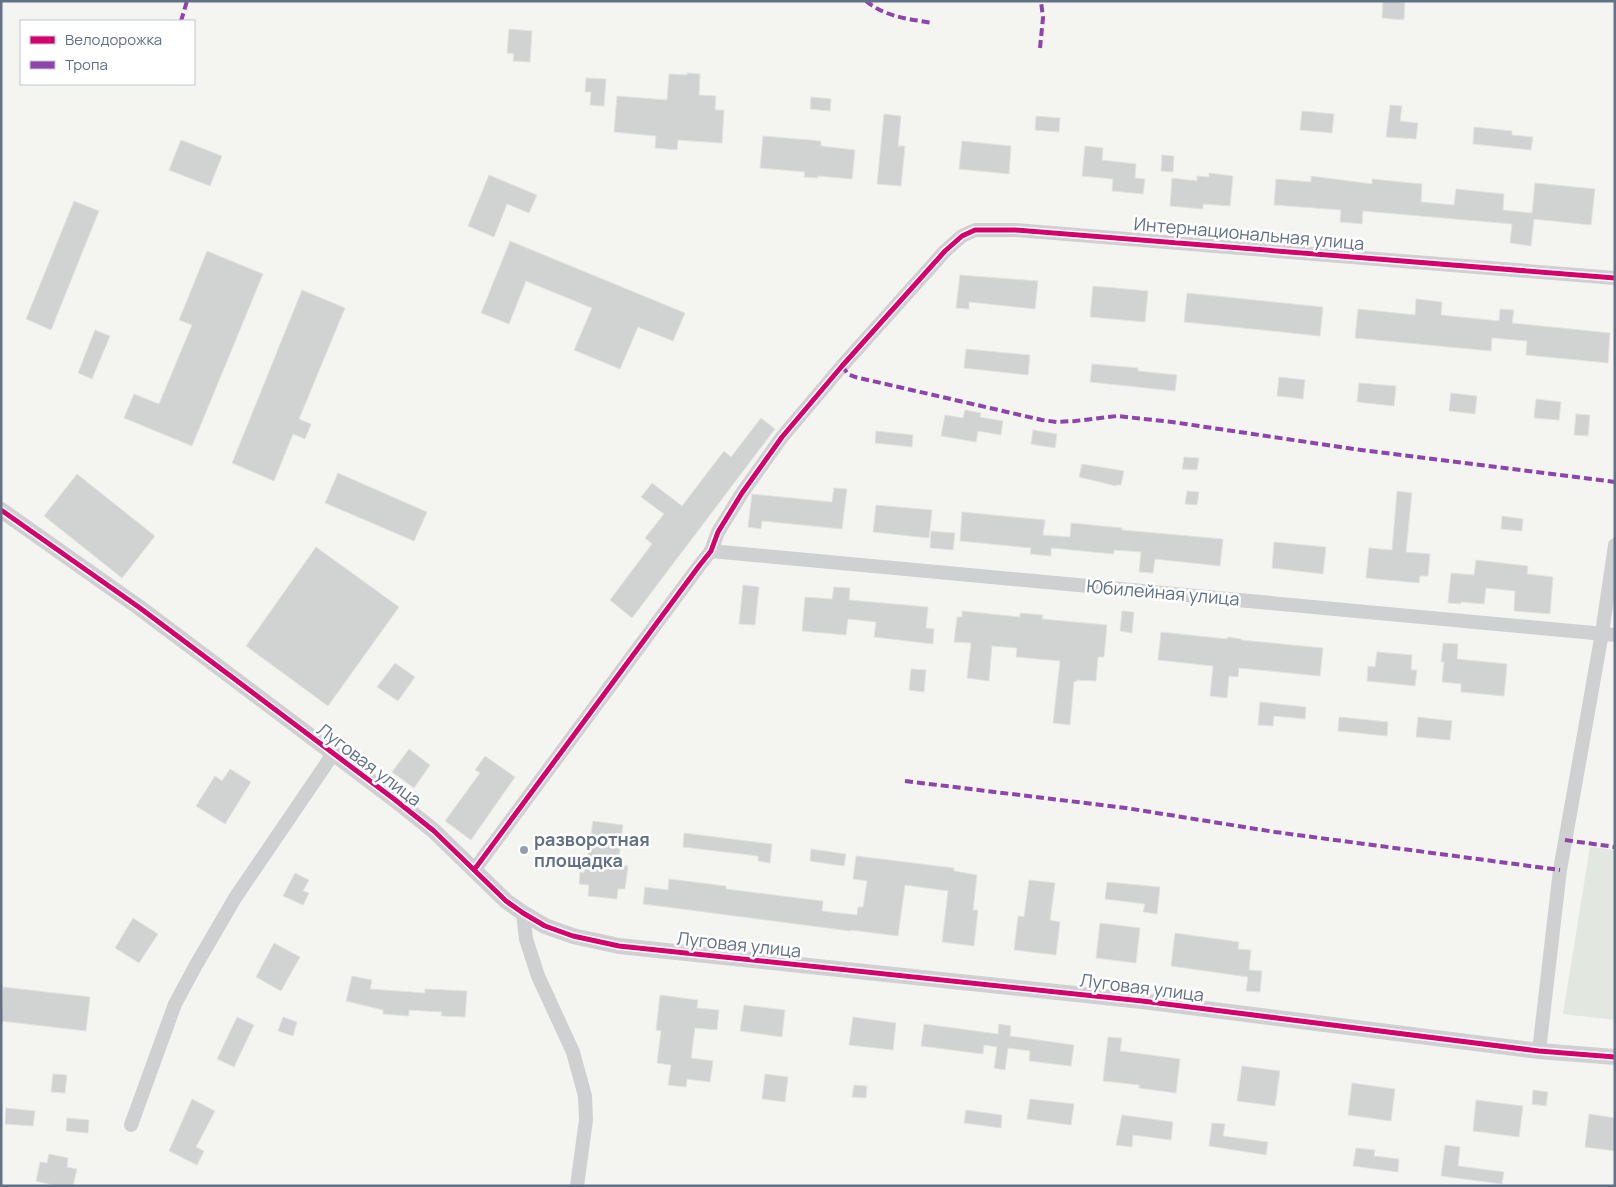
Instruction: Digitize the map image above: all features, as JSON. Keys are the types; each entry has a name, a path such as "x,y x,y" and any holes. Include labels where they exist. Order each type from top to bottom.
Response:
{"street":[{"name":"Интернациональная улица","path":"474,870 711,551 718,532 742,493 782,437 906,294 945,251 962,236 975,230 1015,230 1093,235 1615,278"},
{"name":"Луговая улица","path":"1,510 140,608 394,799 434,832 506,901 522,913 546,926 573,936 619,946 1142,1002 1539,1051 1615,1057"},
{"path":"1539,1051 1560,870 1608,634 1615,545"},
{"name":"Юбилейная улица","path":"711,551 1608,634"},
{"path":"131,1125 175,1004 196,965 236,898 332,754"},
{"path":"522,913 526,938 538,976 574,1052 585,1096 586,1120 577,1186"}],"shaded area":[{"path":"1590,847 1615,850 1615,1020 1563,1014"}],"building":[{"path":"1383,1 1405,1 1404,20 1382,18"},
{"path":"509,29 532,31 530,62 513,61 514,54 507,53"},
{"path":"687,73 700,74 699,95 716,96 715,110 724,110 722,143 678,140 677,150 655,148 656,136 614,132 617,96 667,100 669,74 687,75"},
{"path":"586,78 606,79 604,106 590,105 591,92 585,92"},
{"path":"811,97 831,99 830,111 810,109"},
{"path":"1390,105 1402,106 1400,121 1418,123 1416,139 1386,137"},
{"path":"1302,111 1334,114 1332,133 1300,130"},
{"path":"884,114 901,116 898,146 905,146 901,186 877,184"},
{"path":"1036,116 1060,118 1059,132 1035,130"},
{"path":"1474,127 1512,131 1512,135 1533,137 1531,150 1473,144"},
{"path":"763,136 821,141 821,146 855,150 852,179 818,176 818,178 804,177 805,172 760,168"},
{"path":"181,140 222,156 210,186 169,170"},
{"path":"962,141 1011,146 1009,174 959,169"},
{"path":"1085,146 1103,148 1102,160 1136,164 1135,178 1145,179 1143,194 1112,191 1113,179 1082,176"},
{"path":"1162,155 1174,156 1173,172 1161,171"},
{"path":"1209,173 1233,176 1230,206 1203,204 1203,209 1170,206 1172,178 1197,181 1197,176 1209,177"},
{"path":"489,175 537,195 529,213 507,204 494,237 468,226"},
{"path":"1311,176 1372,184 1372,179 1422,184 1421,202 1454,205 1456,189 1504,194 1503,210 1532,213 1535,183 1595,189 1591,225 1534,219 1531,246 1510,243 1512,224 1363,211 1362,224 1340,222 1341,210 1274,205 1276,179 1311,182"},
{"path":"74,201 99,211 51,330 26,319"},
{"path":"510,241 685,313 673,341 638,327 620,369 574,350 592,308 526,281 509,324 481,313"},
{"path":"207,251 263,274 192,446 124,418 134,394 159,404 192,325 179,320"},
{"path":"960,275 1038,281 1035,309 969,302 969,309 956,308"},
{"path":"1093,286 1148,291 1145,322 1090,317"},
{"path":"302,290 345,308 299,419 311,424 305,439 293,434 274,481 232,463"},
{"path":"1187,293 1323,307 1320,336 1184,322"},
{"path":"1416,299 1442,302 1441,315 1499,321 1500,309 1514,310 1512,323 1610,333 1608,363 1526,355 1527,341 1492,338 1491,351 1355,338 1358,309 1415,315"},
{"path":"95,330 110,336 92,379 78,373"},
{"path":"966,349 1030,355 1028,375 964,368"},
{"path":"1092,364 1138,368 1138,371 1177,375 1175,391 1090,382"},
{"path":"1279,377 1305,380 1303,399 1277,396"},
{"path":"1359,383 1396,386 1394,406 1357,402"},
{"path":"1451,393 1477,396 1475,414 1449,411"},
{"path":"1536,399 1561,402 1559,420 1534,418"},
{"path":"965,410 981,413 980,417 1003,421 1001,435 978,431 976,442 941,436 945,415 963,418"},
{"path":"1576,414 1590,415 1588,436 1574,435"},
{"path":"761,418 775,429 632,618 610,600 652,544 645,538 664,514 641,497 652,483 682,506 724,451 731,457"},
{"path":"1033,430 1057,434 1055,448 1031,444"},
{"path":"876,431 913,435 912,447 875,443"},
{"path":"1184,457 1199,458 1197,470 1182,469"},
{"path":"1082,464 1124,471 1121,485 1116,486 1079,477"},
{"path":"338,473 427,512 414,541 325,503"},
{"path":"77,474 155,536 122,578 44,516"},
{"path":"834,488 847,489 842,529 762,521 761,529 748,527 752,494 832,502"},
{"path":"1187,491 1199,492 1197,505 1185,504"},
{"path":"1397,491 1412,493 1406,552 1430,554 1428,576 1420,576 1419,583 1366,578 1369,548 1392,550"},
{"path":"876,505 932,510 929,538 873,532"},
{"path":"962,512 1045,520 1043,535 1070,537 1071,523 1122,528 1122,530 1223,539 1220,566 1155,559 1153,573 1139,572 1141,552 1114,550 1114,554 1051,548 1051,556 1030,554 1031,548 960,541"},
{"path":"1502,516 1523,519 1522,531 1501,529"},
{"path":"931,531 955,533 953,550 930,548"},
{"path":"1274,542 1326,547 1323,574 1272,568"},
{"path":"316,547 399,607 328,706 246,646"},
{"path":"1476,560 1528,566 1527,574 1553,577 1550,614 1514,611 1515,591 1486,588 1484,604 1448,603 1451,573 1474,575"},
{"path":"743,585 759,587 755,625 739,624"},
{"path":"834,587 850,588 849,600 928,607 926,628 934,629 933,644 874,637 876,622 848,619 846,635 802,631 805,597 832,599"},
{"path":"962,611 1020,617 1020,613 1043,615 1042,619 1107,625 1104,657 1098,657 1096,681 1074,681 1070,725 1053,723 1060,661 1016,657 1017,648 992,646 989,681 967,678 971,643 954,642 957,617 962,617"},
{"path":"1122,611 1134,612 1132,633 1120,631"},
{"path":"1161,632 1227,639 1228,637 1323,648 1320,676 1239,668 1238,677 1229,676 1227,698 1210,696 1213,666 1158,660"},
{"path":"1443,643 1458,644 1457,659 1507,664 1504,696 1461,692 1461,684 1442,682 1444,662 1441,662"},
{"path":"1377,652 1412,655 1411,670 1417,670 1415,686 1367,681 1368,666 1375,667"},
{"path":"395,663 415,677 398,701 377,687"},
{"path":"911,669 926,670 924,692 909,690"},
{"path":"1260,702 1306,707 1305,719 1274,716 1273,726 1258,725"},
{"path":"1339,717 1388,722 1387,736 1338,731"},
{"path":"1418,717 1452,721 1450,740 1416,737"},
{"path":"409,749 430,765 414,788 392,772"},
{"path":"485,756 515,777 471,840 445,821 480,773 475,770"},
{"path":"230,769 251,782 225,824 196,806 215,776 222,781"},
{"path":"593,821 623,825 618,865 628,866 625,889 618,889 617,899 588,896 589,885 579,884 580,872 584,873 585,861 587,861"},
{"path":"684,833 772,844 770,863 758,861 758,856 683,847"},
{"path":"811,849 846,854 844,866 810,861"},
{"path":"856,856 954,868 954,871 977,875 973,910 978,910 974,946 942,942 948,891 905,885 898,936 643,904 645,887 668,890 669,879 726,886 726,889 823,901 822,911 857,915 858,907 863,907 867,881 853,879"},
{"path":"295,873 309,880 303,891 309,893 303,905 283,896"},
{"path":"1029,880 1055,883 1050,920 1060,922 1056,955 1014,950 1018,916 1024,917"},
{"path":"1107,882 1160,887 1157,914 1143,912 1145,904 1105,899"},
{"path":"133,918 158,934 139,963 115,948"},
{"path":"1100,923 1140,928 1136,963 1096,958"},
{"path":"1175,933 1239,942 1238,949 1251,950 1249,970 1262,971 1260,992 1246,991 1248,977 1171,966"},
{"path":"274,943 300,957 281,991 256,977"},
{"path":"352,976 372,980 370,989 425,993 425,989 467,991 465,1017 441,1016 442,1012 409,1010 409,1016 383,1014 383,1010 346,1001"},
{"path":"3,987 90,997 86,1031 1,1021"},
{"path":"660,995 698,1000 697,1008 719,1010 717,1030 695,1028 691,1058 713,1061 710,1082 687,1079 686,1087 668,1085 671,1065 657,1063 661,1031 656,1030"},
{"path":"744,1005 785,1010 782,1037 740,1031"},
{"path":"237,1017 254,1025 234,1067 217,1059"},
{"path":"283,1017 297,1022 293,1036 278,1031"},
{"path":"853,1017 896,1023 893,1050 849,1045"},
{"path":"924,1024 998,1034 999,1024 1011,1026 1010,1036 1074,1045 1071,1066 1029,1061 1030,1051 1008,1048 1005,1070 994,1068 997,1047 984,1045 983,1054 921,1046"},
{"path":"1108,1037 1122,1038 1120,1051 1180,1059 1176,1093 1139,1088 1139,1085 1103,1081"},
{"path":"1242,1066 1280,1071 1275,1106 1237,1101"},
{"path":"53,1074 67,1075 65,1093 51,1092"},
{"path":"765,1074 788,1077 785,1102 762,1099"},
{"path":"1352,1083 1395,1089 1391,1121 1348,1115"},
{"path":"854,1085 867,1086 866,1098 852,1097"},
{"path":"1533,1090 1548,1092 1546,1106 1532,1104"},
{"path":"192,1099 215,1111 196,1147 204,1151 197,1165 169,1151"},
{"path":"1030,1099 1074,1104 1071,1125 1027,1119"},
{"path":"1476,1100 1523,1106 1519,1137 1473,1131"},
{"path":"6,1108 35,1111 33,1126 5,1124"},
{"path":"966,1110 1002,1115 1001,1128 964,1123"},
{"path":"1589,1114 1615,1118 1615,1151 1585,1147"},
{"path":"1122,1115 1173,1122 1171,1140 1133,1135 1132,1147 1116,1145"},
{"path":"67,1118 89,1120 88,1133 66,1131"},
{"path":"1212,1123 1225,1124 1223,1136 1268,1142 1266,1155 1209,1146"},
{"path":"1445,1145 1460,1147 1458,1166 1504,1172 1502,1184 1441,1176"},
{"path":"1356,1148 1375,1150 1374,1156 1399,1159 1398,1172 1353,1166"},
{"path":"49,1154 68,1158 67,1167 77,1169 73,1186 57,1186 36,1181 40,1162 47,1163"}],"marked path":[{"path":"181,20 187,1"},
{"path":"866,1 889,14 933,23"},
{"path":"1040,48 1043,18 1041,1"},
{"path":"842,366 848,374 855,377 1042,420 1057,422 1117,416 1172,422 1361,450 1615,482"},
{"path":"905,781 1126,808 1275,832 1560,870"},
{"path":"1565,840 1615,847"}],"cycle path":[{"path":"474,870 711,551 718,532 742,493 782,437 842,366 945,251 962,236 975,230 1015,230 1615,278"},
{"path":"1,510 140,608 394,799 434,831 506,901 545,926 573,936 619,946 1142,1001 1539,1051 1615,1057"}],"place":[{"name":"разворотная площадка","path":"524,850"}]}
